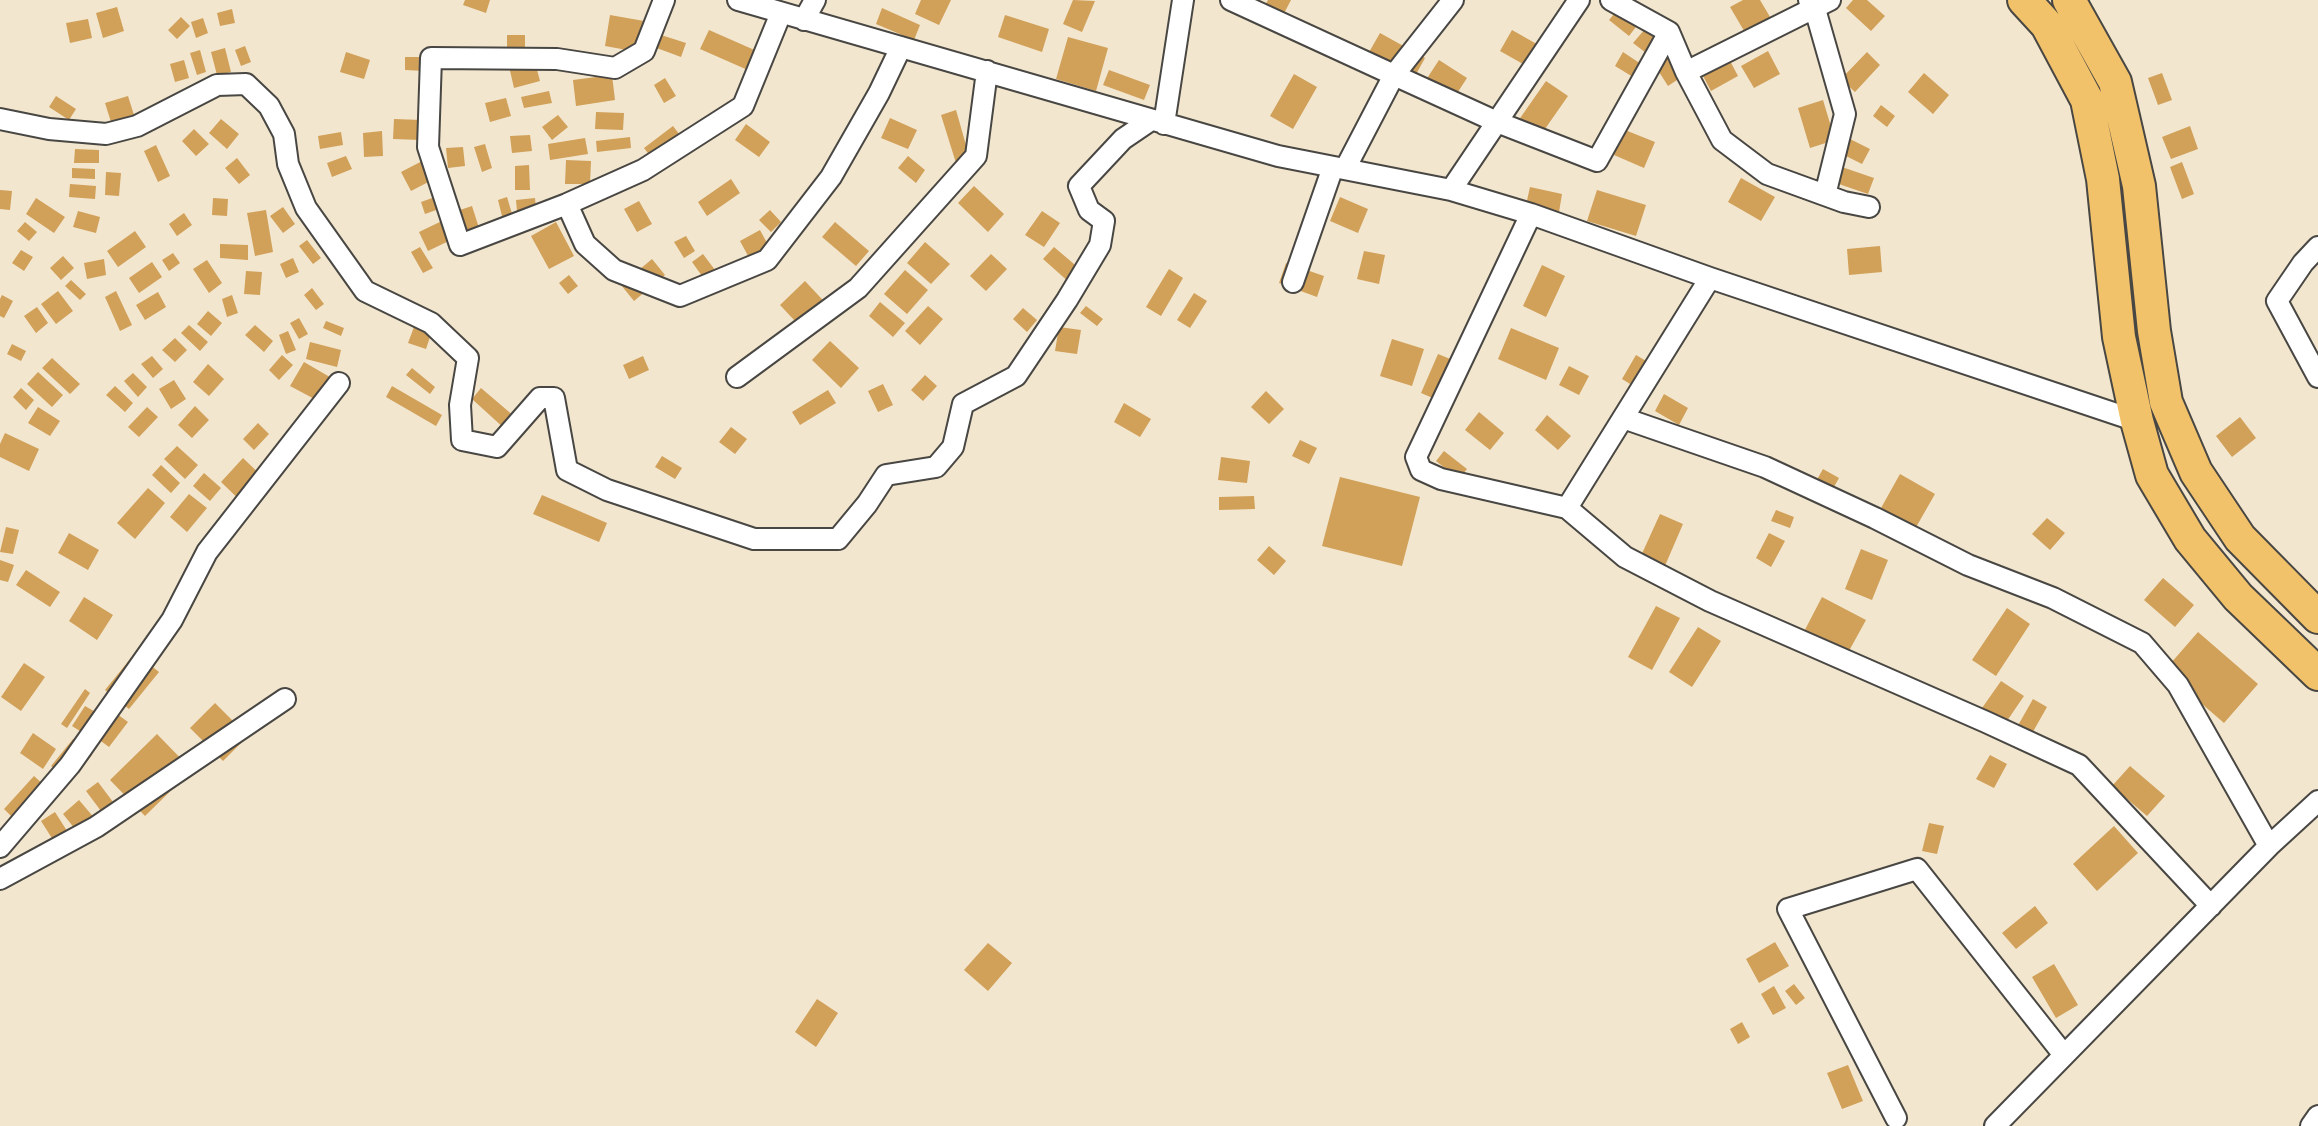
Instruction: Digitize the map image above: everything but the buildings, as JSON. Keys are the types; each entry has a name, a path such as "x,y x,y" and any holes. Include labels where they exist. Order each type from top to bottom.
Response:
{"main road":[{"path":"2024,0 2047,25 2087,100 2103,179 2119,337 2152,475 2190,539 2238,597 2318,674"},
{"path":"2069,0 2115,82 2139,186 2154,331 2166,402 2196,472 2240,538 2318,617"}],"street":[{"path":"664,0 644,51 615,68 557,59 431,58 428,147 460,245 567,204 643,170 743,106 781,13"},
{"path":"738,0 1278,156 1451,190 1531,214 1710,278 2137,421"},
{"path":"804,20 815,0"},
{"path":"1157,122 1183,0"},
{"path":"1231,0 1497,122 1597,161 1669,32"},
{"path":"1293,282 1339,168 1394,75 1453,0"},
{"path":"1451,190 1579,0"},
{"path":"1611,0 1634,6 1669,32 1722,140 1767,174 1869,207"},
{"path":"1686,72 1818,3 1845,114 1825,195"},
{"path":"567,204 585,244 614,270 680,296 767,260 831,177 879,93 901,47"},
{"path":"737,377 858,288 976,156 987,71"},
{"path":"0,119 49,129 106,134 137,126 217,85 246,84 269,106 284,134 288,164 306,208 365,291 431,323 468,358 460,405 462,440 497,447 540,398 554,398 567,470 607,490 754,539 838,539 886,475 936,467 953,447 963,404 1016,376 1100,245 1104,221 1089,210 1079,186 1123,139 1157,122"},
{"path":"1531,214 1416,457 1421,470 1441,479 1567,508 1625,557 1710,601 2079,765 2211,906"},
{"path":"2318,247 2277,301 2318,377"},
{"path":"1567,508 1710,278"},
{"path":"0,847 70,765 172,620 207,552 339,383"},
{"path":"1623,418 1765,467 1968,565 2053,598 2142,643 2178,685 2269,846"},
{"path":"0,879 96,827 285,699"},
{"path":"1995,1126 2269,846 2318,801"},
{"path":"1896,1118 1788,909 1917,869 2064,1055"},
{"path":"2311,1126 2318,1116"}]}
